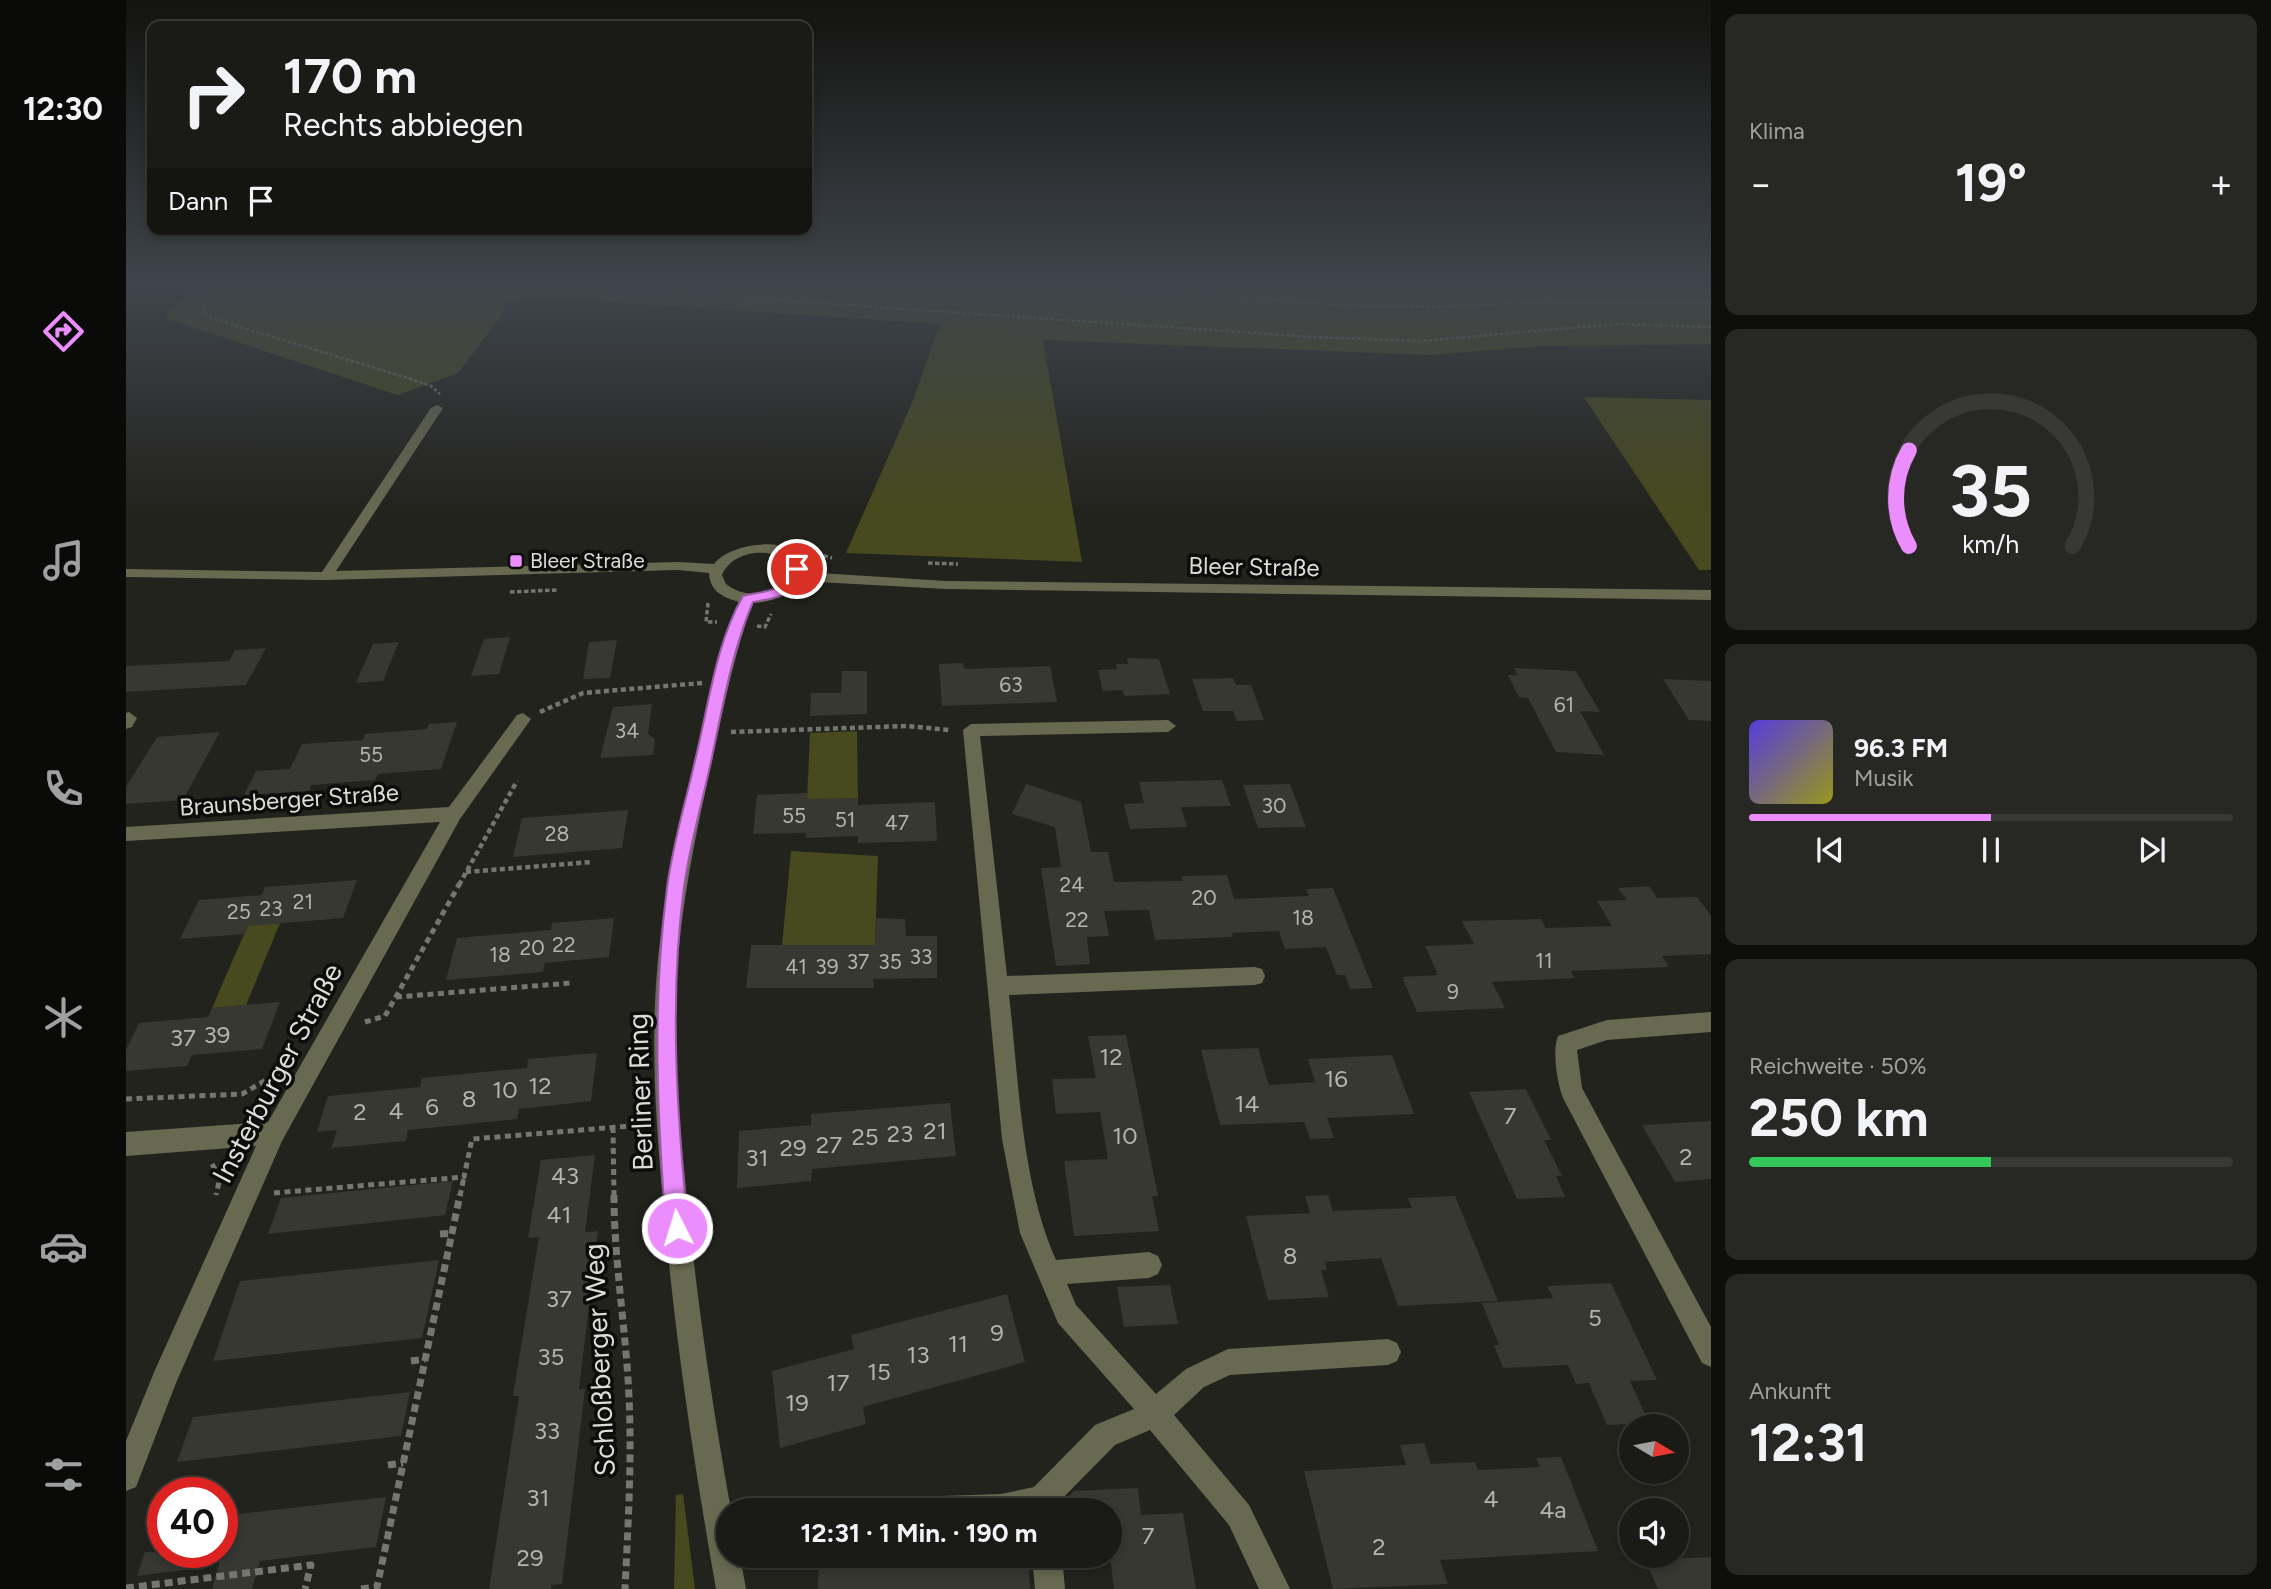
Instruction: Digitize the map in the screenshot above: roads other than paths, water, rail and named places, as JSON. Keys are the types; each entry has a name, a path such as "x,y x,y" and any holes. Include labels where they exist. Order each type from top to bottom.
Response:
{"street":[{"path":"326,576 437,408"},
{"path":"772,549 790,556 795,562 797,576 793,583 779,593 747,599 723,591 716,581 717,569 722,562 739,552 772,549"},
{"path":"126,573 326,576 678,566 717,569"},
{"name":"Bleer Straße","path":"797,576 946,585 1711,595"},
{"name":"Berliner Ring","path":"731,1589 705,1450 679,1254 668,1122 666,987 676,886 721,682 747,599"},
{"name":"Insterburger Straße","path":"126,1477 164,1379 274,1133 454,814 523,719"},
{"path":"1168,726 971,730 1014,1139 1032,1233 1067,1314 1239,1515 1275,1589"},
{"name":"Braunsberger Straße","path":"126,835 454,814"},
{"path":"998,986 1255,976"},
{"path":"1711,1022 1607,1030 1566,1043 1571,1090 1711,1354"},
{"path":"126,1144 274,1133"},
{"path":"1049,1273 1149,1265"},
{"path":"1047,1498 1105,1435 1155,1414 1195,1378 1228,1362 1388,1352"},
{"path":"1047,1568 1050,1589"}],"place":[{"name":"Bleer Straße","path":"516,561"}]}
